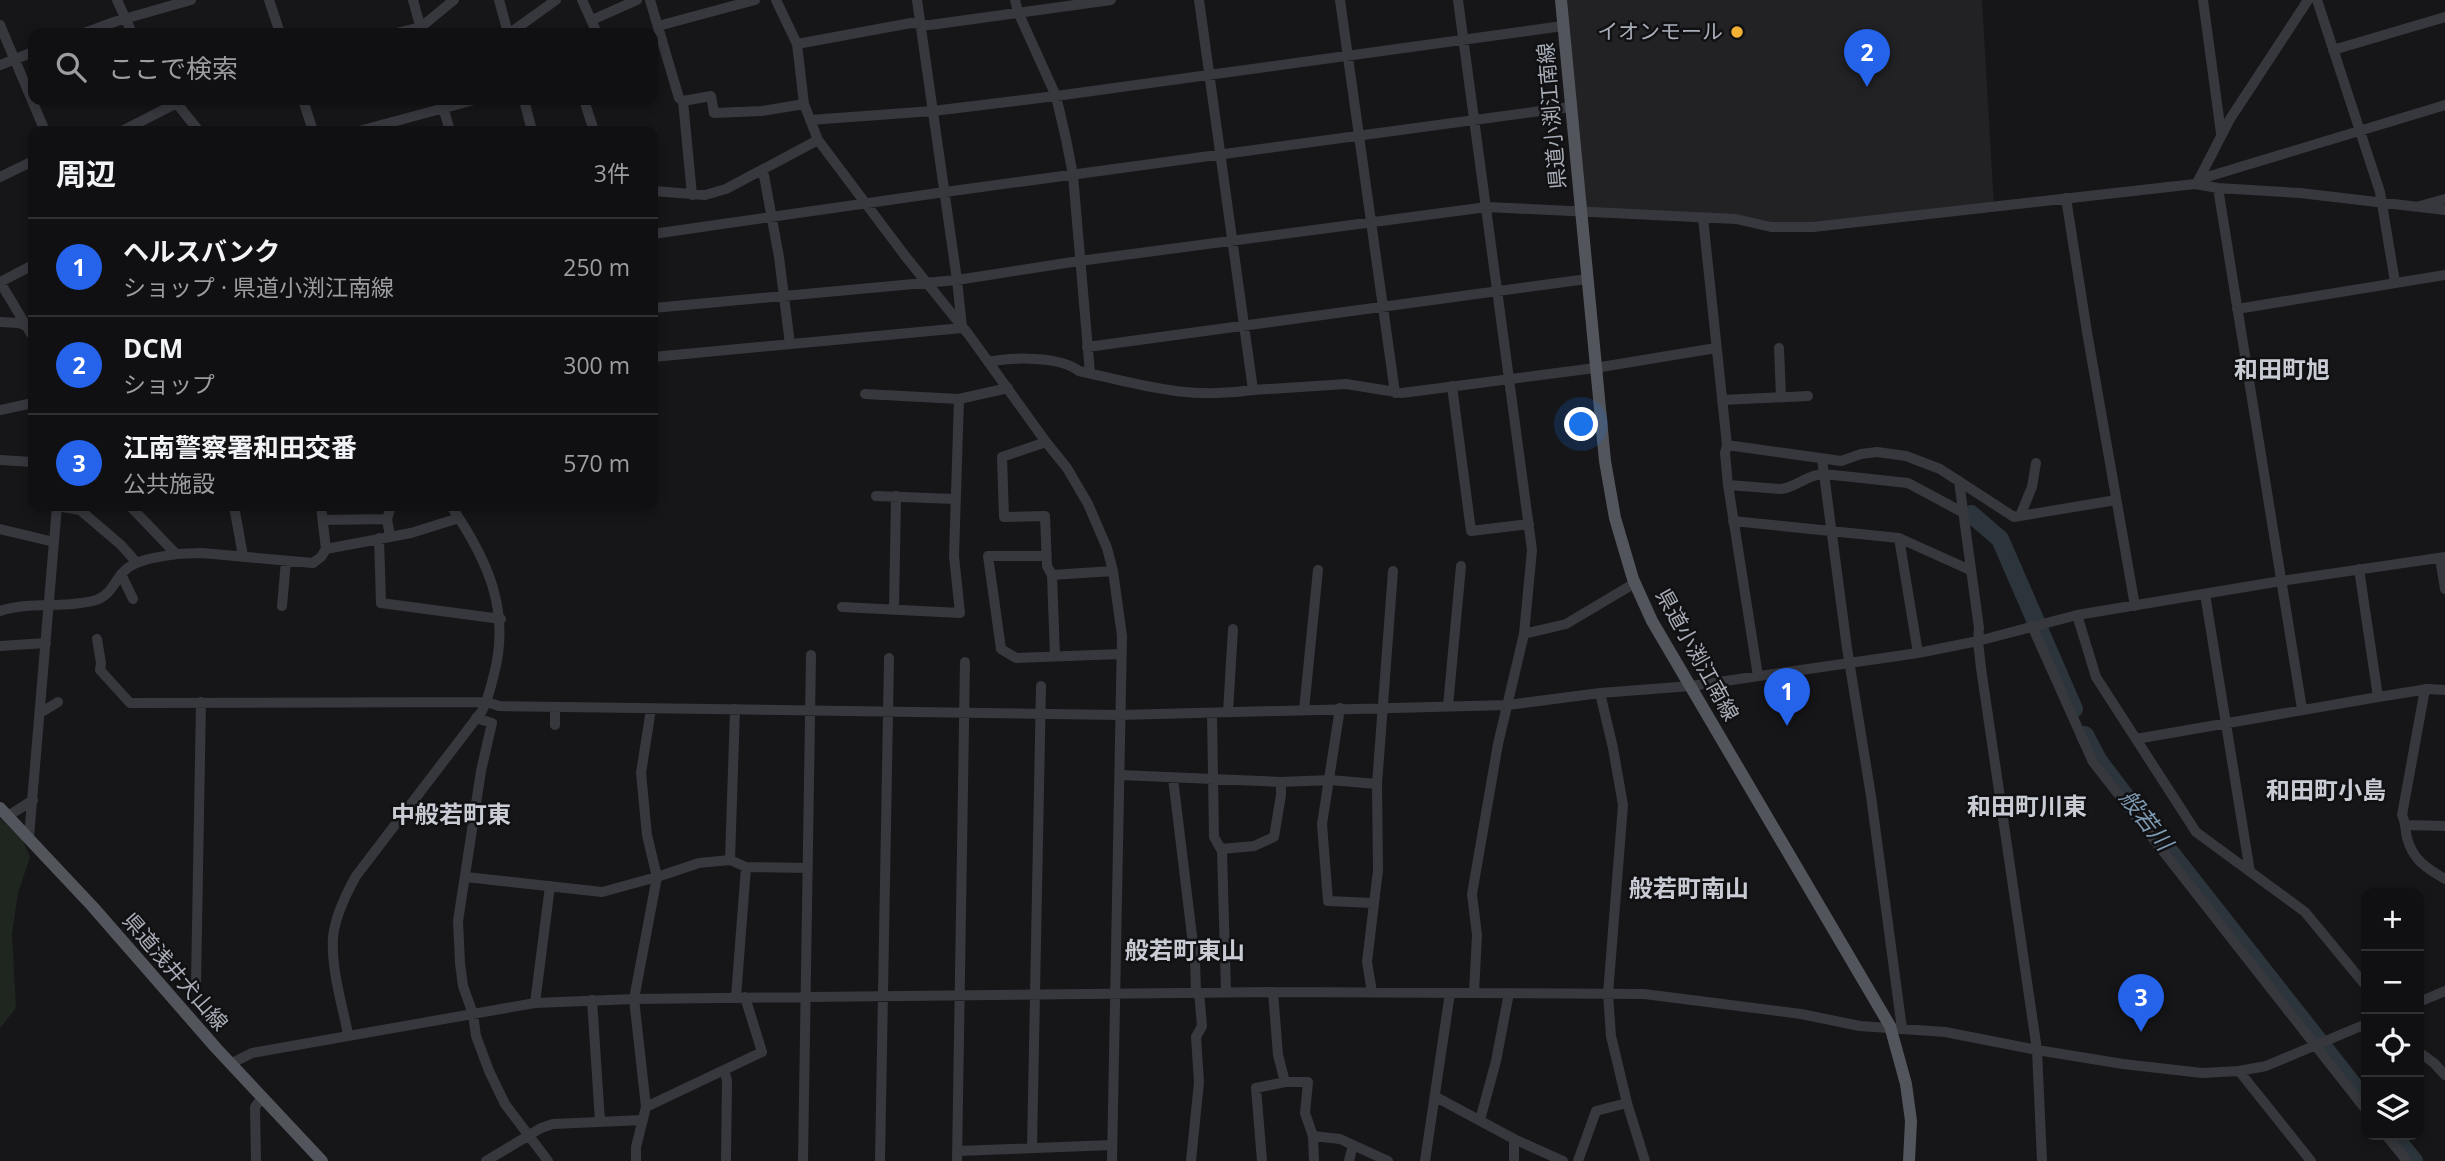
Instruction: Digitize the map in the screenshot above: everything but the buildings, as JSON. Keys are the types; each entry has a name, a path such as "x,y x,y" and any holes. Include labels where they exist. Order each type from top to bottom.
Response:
{"main road":[{"name":"県道小渕江南線","path":"1561,0 1595,368 1605,461 1615,519 1635,583 1653,621 1896,1028 1912,1121 1909,1161"},
{"name":"県道浅井犬山線","path":"4,812 230,1064 322,1161"}],"street":[{"path":"117,0 129,28"},
{"path":"98,28 191,0"},
{"path":"269,0 278,28"},
{"path":"413,0 420,28"},
{"path":"423,28 454,0"},
{"path":"499,0 507,28"},
{"path":"516,28 556,0"},
{"path":"583,0 595,28"},
{"path":"592,20 637,0"},
{"path":"650,0 683,101 692,195"},
{"path":"658,26 755,0"},
{"path":"776,0 797,44 804,104 818,139 1067,468 1088,504 1107,548 1120,610 1122,636 1112,1161"},
{"path":"917,0 962,328"},
{"path":"1016,0 1018,12 1056,96 1073,175 1090,373"},
{"path":"797,44 911,23 930,25 1111,0"},
{"path":"1199,0 1253,390"},
{"path":"1340,0 1395,393"},
{"path":"1458,0 1532,550 1524,634 1498,744 1472,894 1476,935 1474,993"},
{"path":"2203,0 2221,134"},
{"path":"2196,183 2221,134 2308,0"},
{"path":"2317,0 2383,204 2395,282"},
{"path":"2333,50 2445,17"},
{"path":"0,24 28,93"},
{"path":"810,120 933,111 1056,96 1563,26"},
{"path":"0,65 28,54"},
{"path":"683,101 711,96 714,117 804,104"},
{"path":"33,105 42,126"},
{"path":"131,126 169,105"},
{"path":"179,105 195,126"},
{"path":"305,105 311,126"},
{"path":"374,126 439,105"},
{"path":"442,105 449,126"},
{"path":"525,105 531,126"},
{"path":"586,105 592,126"},
{"path":"2196,183 2207,177 2445,105"},
{"path":"658,233 1475,118 1570,107"},
{"path":"658,192 705,195 726,189 818,139"},
{"path":"0,177 28,163"},
{"path":"763,170 785,297 790,344"},
{"path":"658,308 926,283 1487,207 1736,219 1771,227 1813,227 2196,183 2218,188 2300,193 2445,211"},
{"path":"2218,188 2302,709"},
{"path":"2066,198 2135,606"},
{"path":"2417,207 2445,199"},
{"path":"1703,218 1727,445 1725,453 1728,485 1758,676"},
{"path":"28,268 0,282 28,329"},
{"path":"2237,309 2445,275"},
{"path":"1087,347 1587,279"},
{"path":"0,321 26,326"},
{"path":"658,357 962,328"},
{"path":"988,362 1024,358 1050,361 1175,393 1222,395 1253,390 1346,384 1395,393 1595,368 1716,348"},
{"path":"1779,348 1782,397"},
{"path":"1452,386 1471,531 1529,524"},
{"path":"865,394 959,399 1008,388"},
{"path":"1722,400 1808,396"},
{"path":"842,607 960,613 954,556 959,399"},
{"path":"0,410 28,404"},
{"path":"1045,442 1002,457 1004,517 1045,516 1047,566 1052,575 1055,656"},
{"path":"1727,445 1841,461 1868,452 1906,456 1940,469 2014,517 2116,500"},
{"path":"1822,459 1851,663 1896,1028"},
{"path":"0,460 28,462"},
{"path":"2020,516 2032,487 2036,463"},
{"path":"1728,485 1781,489 1813,475 1824,474 1908,483 1962,512"},
{"path":"1959,481 1979,628 1978,641 2037,1050 2042,1161"},
{"path":"876,496 956,499"},
{"path":"894,610 896,496"},
{"path":"29,837 57,511"},
{"path":"81,511 131,554 137,563"},
{"path":"136,511 176,554"},
{"path":"235,511 243,556"},
{"path":"322,511 326,549"},
{"path":"389,511 387,519 390,537"},
{"path":"348,1034 333,937 344,898 356,876 427,786 487,702 499,651 501,619 488,572 454,511"},
{"path":"0,611 11,607 49,606 98,599 108,594 121,574 137,563 176,554 243,556 313,563 326,549 411,533 459,518"},
{"path":"323,520 387,519"},
{"path":"1733,521 1899,538 1970,569"},
{"path":"0,529 54,542"},
{"path":"379,538 381,603 501,619"},
{"path":"1899,538 1918,653"},
{"path":"1046,556 988,556 1001,649 1016,658 1120,654"},
{"path":"97,639 102,663 100,670 130,703 487,702 499,706 1120,715 1508,705 1600,693 1691,686 1918,653 1978,641 2077,615 2442,557 2445,589"},
{"path":"282,606 286,561"},
{"path":"1448,706 1461,566"},
{"path":"2359,569 2378,696"},
{"path":"1304,710 1318,570"},
{"path":"1373,992 1367,962 1378,870 1377,784 1393,571"},
{"path":"1052,575 1113,572"},
{"path":"121,574 133,599"},
{"path":"1524,634 1566,624 1635,583"},
{"path":"2205,594 2250,872"},
{"path":"2077,615 2096,677 2196,832 2305,912 2361,980"},
{"path":"2037,624 2093,762 2361,1104"},
{"path":"1228,712 1233,629"},
{"path":"0,646 46,643"},
{"path":"803,1161 811,655"},
{"path":"880,1161 889,658"},
{"path":"965,662 957,1156 1032,1148 1112,1145"},
{"path":"1032,1148 1041,686"},
{"path":"2425,690 2402,815 2407,825 2407,838 2421,865 2445,879"},
{"path":"2136,738 2378,696 2445,690"},
{"path":"1600,693 1614,748 1623,805 1608,994 1611,1036 1627,1103 1645,1161"},
{"path":"40,713 58,702"},
{"path":"196,984 201,702"},
{"path":"555,707 555,725"},
{"path":"1340,708 1322,824 1328,901 1373,902"},
{"path":"636,1161 636,1147 646,1107 634,999 657,877 647,835 641,773 651,709"},
{"path":"730,860 734,709"},
{"path":"1212,713 1214,837 1221,849 1226,992"},
{"path":"476,718 492,723 481,771 458,921 463,986 473,1014 476,1036 505,1104 548,1161"},
{"path":"1120,775 1281,782 1330,780 1377,784"},
{"path":"1173,778 1202,1026 1196,1037 1199,1082 1191,1161"},
{"path":"1221,849 1254,846 1274,837 1281,782"},
{"path":"4,812 33,800"},
{"path":"2407,825 2445,826"},
{"path":"466,877 602,892 699,863 730,860 746,867 808,868"},
{"path":"646,1107 762,1052 741,997 746,867"},
{"path":"535,1003 550,887"},
{"path":"2424,1000 2445,991"},
{"path":"230,1064 252,1053 535,1003 741,997 1226,992 1644,994 1714,1001 1860,1026 1945,1032 2037,1050 2169,1070 2239,1071 2266,1066 2361,1026"},
{"path":"1273,992 1278,1055 1285,1082"},
{"path":"1424,1161 1450,993"},
{"path":"1480,1120 1510,993"},
{"path":"592,1000 600,1121"},
{"path":"2424,1056 2445,1075"},
{"path":"724,1070 727,1080 726,1161"},
{"path":"2239,1071 2311,1161"},
{"path":"1262,1161 1256,1088 1285,1082 1308,1082 1305,1113 1313,1136 1314,1161"},
{"path":"1436,1097 1514,1139 1563,1161"},
{"path":"256,1161 256,1107 262,1098"},
{"path":"1578,1161 1596,1111 1627,1103"},
{"path":"486,1161 528,1135 553,1124 643,1120"},
{"path":"1313,1136 1340,1139 1388,1161"},
{"path":"1514,1139 1514,1161"},
{"path":"2390,1140 2407,1161"},
{"path":"1349,1161 1353,1145"}],"shaded area":[{"path":"1560,0 1982,0 1994,206 1813,227 1736,219 1580,212"},
{"path":"0,818 23,841 30,857 18,893 12,934 16,1008 0,1028"}],"waterway":[{"name":"般若川","path":"1971,514 2000,539 2074,709"},
{"name":"般若川","path":"2085,735 2098,760 2129,801"},
{"name":"般若川","path":"2171,853 2361,1095"},
{"name":"般若川","path":"2397,1140 2414,1161"}],"place":[{"name":"イオンモール","path":"1737,32"},
{"name":"DCM","path":"1867,87"},
{"name":"ヘルスバンク","path":"1787,726"},
{"name":"江南警察署和田交番","path":"2141,1032"}],"district":[{"name":"和田町旭","path":"2282,370"},
{"name":"和田町小島","path":"2326,791"},
{"name":"和田町川東","path":"2027,807"},
{"name":"中般若町東","path":"451,815"},
{"name":"般若町南山","path":"1689,889"},
{"name":"般若町東山","path":"1185,951"}]}
